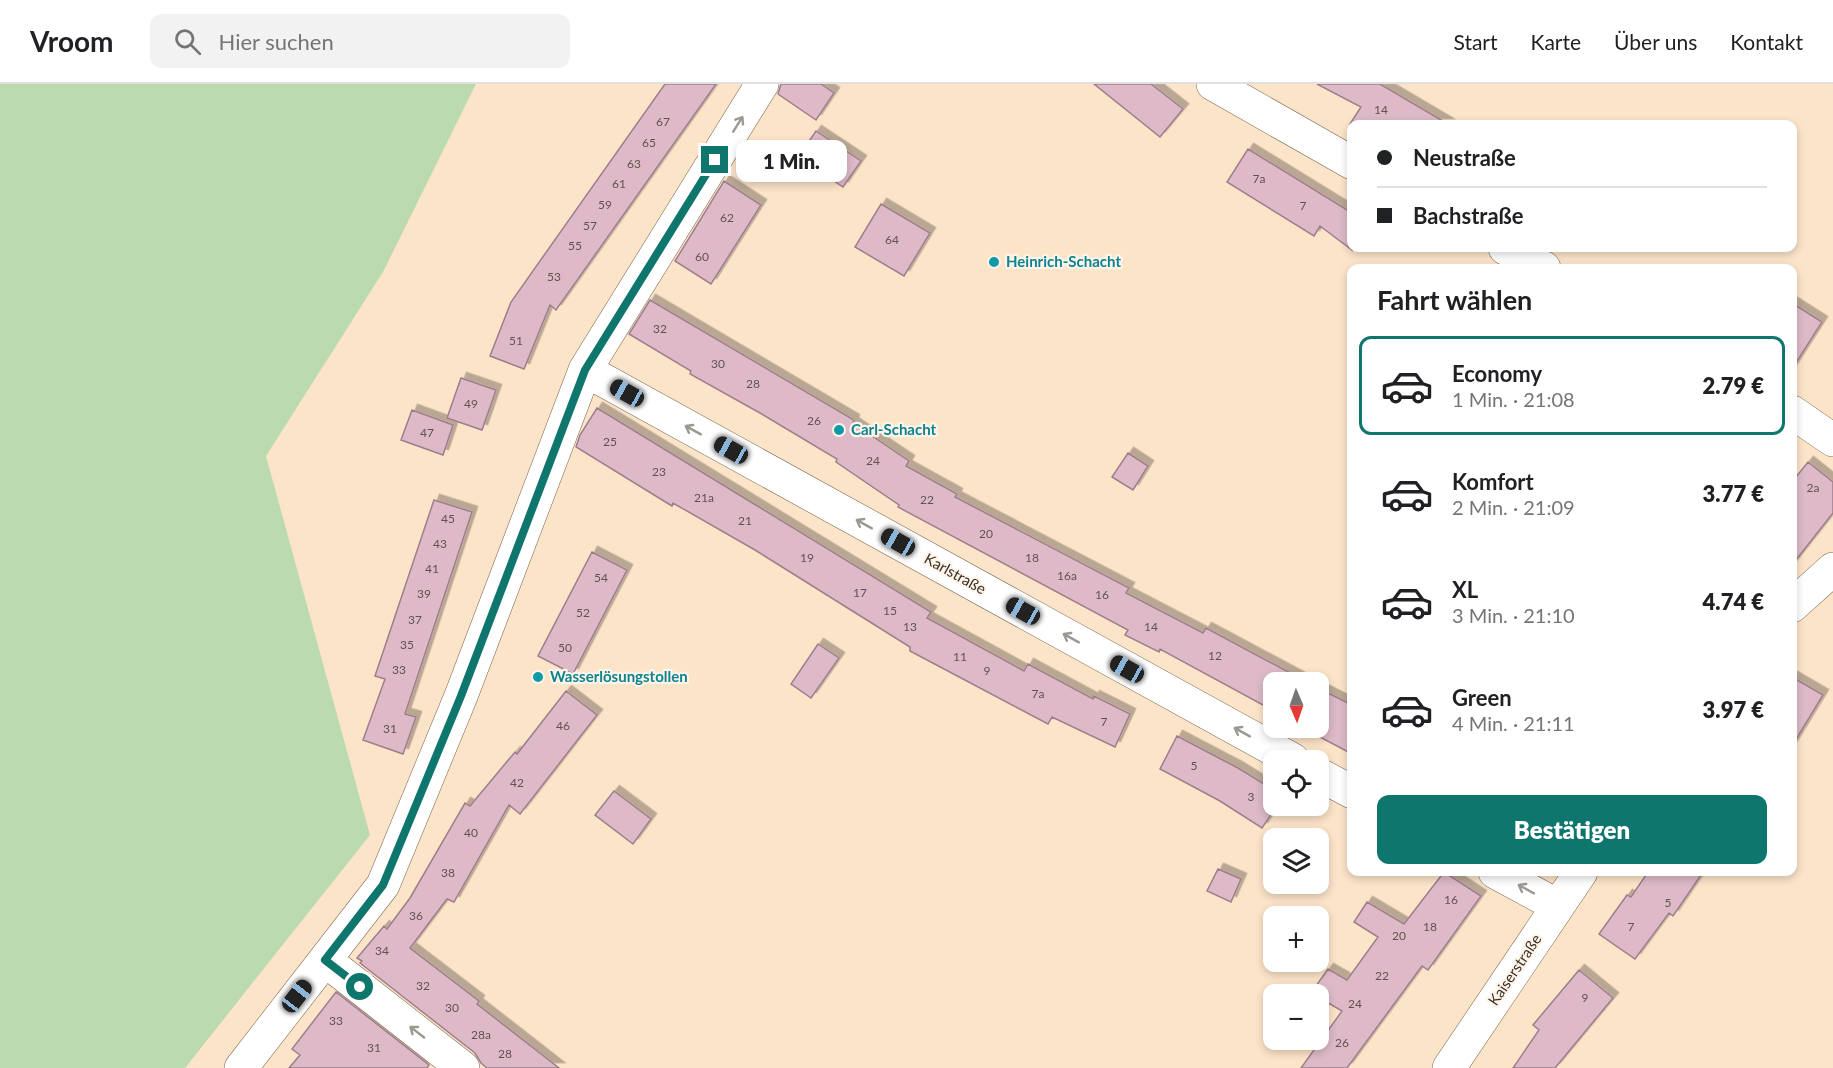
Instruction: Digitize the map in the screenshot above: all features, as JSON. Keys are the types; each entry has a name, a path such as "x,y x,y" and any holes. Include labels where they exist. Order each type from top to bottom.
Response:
{"street":[{"path":"241,1068 383,885 461,696 585,370 762,84"},
{"path":"1213,84 1347,160"},
{"path":"1513,252 1536,264"},
{"name":"Karlstraße","path":"585,370 1275,750"},
{"path":"1797,415 1833,440"},
{"path":"1797,601 1833,569"},
{"path":"1329,780 1347,789"},
{"path":"1502,876 1558,906"},
{"name":"Kaiserstraße","path":"1449,1068 1578,876"},
{"path":"325,960 463,1068"}],"green space":[{"path":"0,84 476,84 383,272 266,456 370,835 185,1068 0,1068"}],"building":[{"path":"665,84 716,84 556,310 550,305 524,369 490,356 511,302"},
{"path":"781,84 821,84 834,93 816,120 778,94"},
{"path":"1094,84 1151,84 1183,109 1160,137"},
{"path":"1317,84 1380,84 1441,120 1353,120 1361,107"},
{"path":"816,131 861,161 843,187 798,157"},
{"path":"1248,149 1347,210 1347,246 1320,226 1314,236 1227,182"},
{"path":"724,181 761,205 711,284 675,261"},
{"path":"881,204 930,233 904,276 855,247"},
{"path":"650,300 854,420 853,423 909,461 906,466 957,494 955,497 1129,588 1126,593 1203,633 1206,628 1288,672 1263,672 1263,705 1160,649 1159,652 1125,635 1128,630 898,507 899,505 836,462 837,459 690,374 691,371 629,334"},
{"path":"1797,306 1822,322 1797,361"},
{"path":"461,378 496,390 482,430 447,418"},
{"path":"597,408 931,612 927,618 1024,671 1028,664 1093,699 1094,696 1130,714 1115,747 1052,717 1048,724 910,651 910,647 755,550 673,503 672,506 576,447 580,435"},
{"path":"412,410 453,425 443,455 401,440"},
{"path":"1128,453 1148,466 1133,490 1112,477"},
{"path":"1808,462 1833,482 1833,513 1797,559 1797,476"},
{"path":"434,500 472,512 405,714 416,717 403,754 363,740 385,679 375,676"},
{"path":"592,552 627,570 573,674 538,656"},
{"path":"818,644 839,658 811,698 791,684"},
{"path":"1797,680 1823,695 1797,738"},
{"path":"566,691 597,715 520,814 509,805 454,902 447,899 410,948 479,1001 477,1004 559,1068 487,1068 475,1053 360,963 362,961 357,958 384,926 387,929 410,898 465,803 470,806 515,752 517,754"},
{"path":"1329,694 1347,702 1347,751 1322,738 1329,738"},
{"path":"1177,736 1263,783 1263,816 1270,816 1262,828 1220,801 1160,769"},
{"path":"614,791 651,819 633,844 595,815"},
{"path":"1218,869 1241,879 1231,902 1207,891"},
{"path":"1441,876 1450,876 1481,896 1428,970 1422,966 1347,1068 1301,1068 1314,1050 1329,1050 1329,1029 1342,1011 1329,1003 1329,984 1317,984 1329,970 1347,980 1378,937 1354,922 1367,902 1404,924"},
{"path":"1645,876 1700,876 1673,916 1669,913 1635,959 1599,934 1627,895 1631,897"},
{"path":"1579,970 1613,998 1555,1068 1513,1068 1539,1030 1533,1025"},
{"path":"336,992 429,1065 427,1068 289,1068 300,1055 292,1049"}],"place":[{"name":"Heinrich-Schacht","path":"994,262"},
{"name":"Carl-Schacht","path":"839,430"},
{"name":"Wasserlösungstollen","path":"538,677"}],"route":[{"path":"360,987 325,960 383,885 461,696 585,370 715,160"}]}
